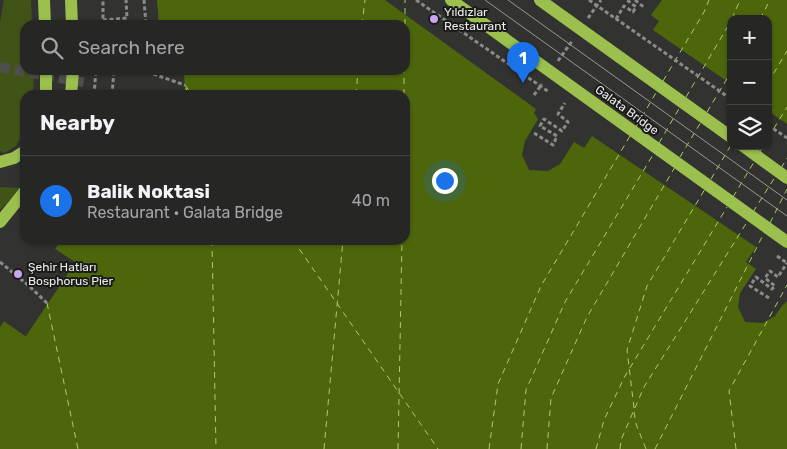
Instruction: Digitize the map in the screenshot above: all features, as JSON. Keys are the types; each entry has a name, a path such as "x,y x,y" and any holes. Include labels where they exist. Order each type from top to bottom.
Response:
{"main road":[{"path":"44,0 45,20"},
{"path":"71,0 72,20"},
{"name":"Galata Bridge","path":"451,0 787,242"},
{"path":"540,0 727,134"},
{"path":"46,75 46,90"},
{"path":"71,90 73,75"},
{"path":"749,150 787,178"},
{"path":"0,162 14,158 20,154"},
{"path":"0,222 20,197"}],"path":[{"path":"103,1 103,20 127,18 126,0"},
{"path":"144,0 146,20"},
{"path":"416,0 550,92"},
{"path":"589,0 727,96"},
{"path":"584,24 601,0"},
{"path":"616,19 624,6 632,12 636,7 627,0"},
{"path":"635,0 645,8"},
{"path":"556,64 573,40"},
{"path":"94,90 96,75"},
{"path":"112,90 114,75"},
{"path":"156,75 185,85"},
{"path":"534,95 545,79"},
{"path":"87,83 95,84"},
{"path":"534,133 553,145 557,136 540,126 544,119 562,131 568,122 558,114 565,103 558,98"},
{"path":"772,128 787,138"},
{"path":"769,298 750,286 756,278 772,290 775,286 765,278 770,271 778,277 787,263 771,252"},
{"path":"0,262 47,303"}],"shaded area":[{"path":"4,0 31,0 32,20 20,20 20,75 34,75 33,90 20,90 20,139 16,146 4,153 0,151 0,22"},
{"path":"157,0 787,0 787,449 0,449 0,327 4,321 26,336 75,263 55,249 58,245 410,245 410,90 185,90 184,75 410,75 410,20 159,20"},
{"path":"0,187 20,188 20,189 0,210"}],"pier":[{"path":"385,0 662,0 651,15 659,21 653,30 727,81 727,150 772,150 772,114 787,124 787,301 775,316 763,323 745,322 738,307 740,293 756,269 746,262 756,247 592,136 584,148 574,142 560,164 548,171 529,170 522,155 525,141 538,119 534,113 536,109"},
{"path":"55,249 75,262 25,336 4,321 4,319 25,332 72,263 53,250"}],"ferry route":[{"path":"363,20 365,0"},
{"path":"405,0 405,20"},
{"path":"663,81 704,12 709,0"},
{"path":"734,15 740,0"},
{"path":"762,15 770,0"},
{"path":"686,97 727,28"},
{"path":"772,76 787,51"},
{"path":"356,90 358,75"},
{"path":"404,75 404,90"},
{"path":"707,112 727,79"},
{"path":"185,85 188,90"},
{"path":"636,127 657,91"},
{"path":"659,143 680,107"},
{"path":"772,131 787,107"},
{"path":"680,157 701,122"},
{"path":"489,449 498,384 541,286 630,136"},
{"path":"711,179 728,150"},
{"path":"521,449 526,390 565,302 654,153"},
{"path":"781,168 787,158"},
{"path":"733,197 754,162"},
{"path":"547,449 551,398 587,317 675,167"},
{"path":"753,212 775,177"},
{"path":"634,408 627,350 647,286 705,189"},
{"path":"770,223 787,189"},
{"path":"596,449 604,420 625,376 727,207"},
{"path":"620,449 621,440 644,387 747,222"},
{"path":"655,449 764,233"},
{"path":"212,245 216,449"},
{"path":"296,245 438,449"},
{"path":"324,449 343,245"},
{"path":"398,449 402,245"},
{"path":"736,449 729,391 787,285"},
{"path":"47,303 78,449"},
{"path":"634,412 636,424 646,449"}],"tunnel":[{"path":"0,67 20,71"},
{"path":"44,75 87,83"}],"tram line":[{"path":"485,0 787,216"},
{"path":"508,0 787,200"}],"place":[{"name":"Yıldızlar Restaurant","path":"434,19"},
{"name":"Balik Noktasi","path":"523,83"},
{"name":"Şehir Hatları Bosphorus Pier","path":"18,274"}]}
